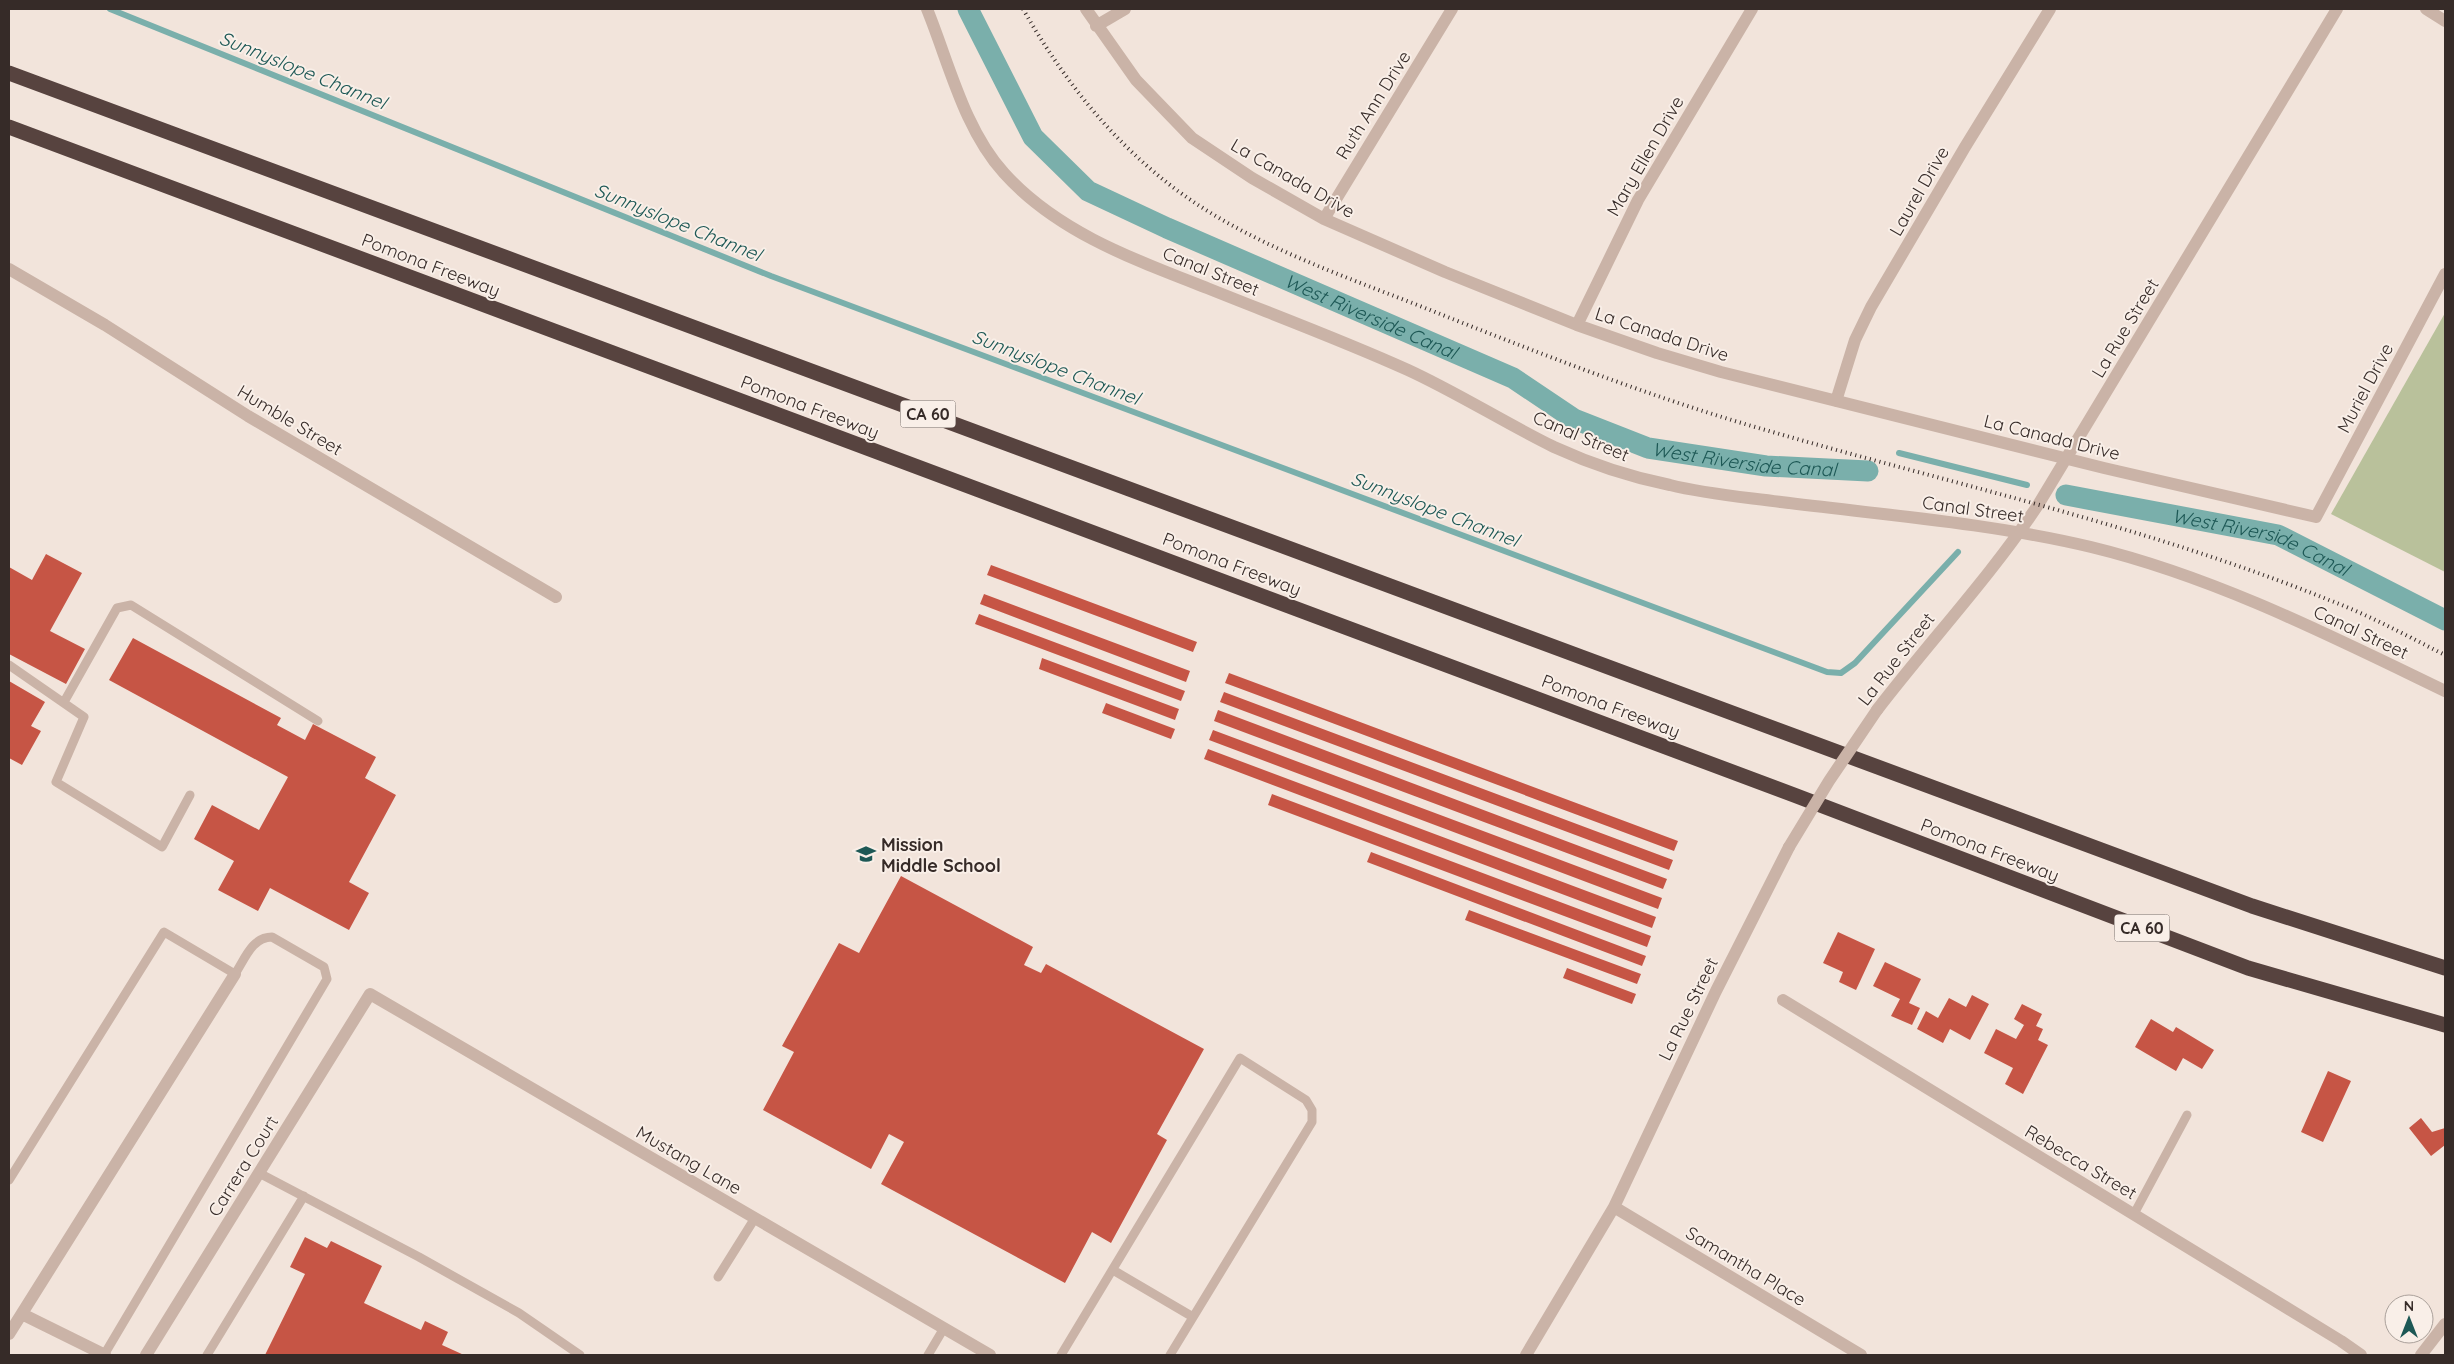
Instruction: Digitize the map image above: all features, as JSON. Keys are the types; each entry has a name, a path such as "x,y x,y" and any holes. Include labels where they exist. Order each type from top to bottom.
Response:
{"highway":[{"name":"Pomona Freeway","path":"9,73 2252,906 2445,968"},
{"name":"Pomona Freeway","path":"11,128 1794,795 2248,968 2445,1025"}],"street":[{"name":"Canal Street","path":"927,9 961,99 985,149 1002,172 1022,192 1067,225 1119,253 1411,371 1556,448 1624,475 1675,487 1734,496 2020,532 2094,548 2224,590 2445,691"},
{"name":"La Canada Drive","path":"1086,9 1096,26 1136,80 1192,138 1252,178 1324,219 1445,272 1577,325 1703,367 2067,458 2316,517"},
{"path":"1096,26 1125,9"},
{"name":"Ruth Ann Drive","path":"1324,219 1452,9"},
{"name":"Mary Ellen Drive","path":"1577,325 1638,200 1752,9"},
{"name":"Laurel Drive","path":"1836,401 1855,340 1871,307 1964,147 2050,9"},
{"name":"La Rue Street","path":"1526,1355 1614,1207 1716,991 1789,848 1829,781 1877,710 2020,532 2067,458 2337,9"},
{"path":"2426,9 2445,21"},
{"name":"Humble Street","path":"9,269 105,325 248,416 556,597"},
{"name":"Muriel Drive","path":"2316,517 2445,274"},
{"path":"9,1334 235,974"},
{"name":"Carrera Court","path":"146,1355 370,994"},
{"name":"Mustang Lane","path":"370,994 990,1355"},
{"name":"Rebecca Street","path":"1783,1000 2340,1340 2361,1355"},
{"name":"Samantha Place","path":"1614,1207 1861,1355"},
{"path":"22,1314 105,1355"},
{"path":"2421,1355 2445,1324"}],"lane":[{"path":"64,702 117,608 131,605 318,722"},
{"path":"9,665 64,702 84,718 56,782 162,847 190,795"},
{"path":"9,1180 164,932 235,974 256,940 263,937 272,937 324,967 327,980 105,1355"},
{"path":"1061,1355 1240,1058 1306,1100 1312,1110 1312,1122 1170,1355"},
{"path":"2134,1214 2187,1115"},
{"path":"259,1173 519,1313 580,1355"},
{"path":"207,1355 304,1196"},
{"path":"718,1277 755,1218"},
{"path":"1113,1270 1193,1317"},
{"path":"928,1355 944,1328"}],"green space":[{"path":"2445,313 2445,572 2331,514"}],"building":[{"path":"46,554 82,573 50,631 85,649 66,684 9,654 9,567 32,580"},
{"path":"991,565 1197,642 1193,652 987,575"},
{"path":"984,594 1190,671 1186,682 980,604"},
{"path":"979,614 1185,691 1181,701 975,624"},
{"path":"133,638 281,718 277,725 305,740 313,724 376,757 365,778 396,795 349,882 369,893 349,930 270,888 258,911 218,890 234,861 194,839 212,805 259,830 288,777 109,680"},
{"path":"1042,658 1179,709 1175,720 1039,669"},
{"path":"1229,673 1678,841 1674,851 1225,683"},
{"path":"9,681 45,702 31,726 41,731 22,765 9,758"},
{"path":"1224,692 1673,860 1669,870 1220,702"},
{"path":"1106,703 1175,729 1171,739 1102,713"},
{"path":"1218,710 1667,879 1663,889 1214,721"},
{"path":"1213,730 1662,898 1658,909 1209,740"},
{"path":"1208,749 1656,917 1652,928 1204,759"},
{"path":"1272,794 1651,936 1647,947 1268,805"},
{"path":"1371,852 1646,956 1642,966 1367,862"},
{"path":"901,876 1033,947 1024,965 1041,973 1046,964 1204,1049 1157,1134 1167,1140 1111,1243 1092,1232 1065,1283 881,1184 904,1142 889,1134 871,1169 763,1110 794,1052 782,1046 839,943 859,953"},
{"path":"1469,910 1641,974 1637,984 1465,920"},
{"path":"1838,932 1875,949 1856,990 1839,982 1843,972 1823,963"},
{"path":"1885,962 1921,979 1909,1003 1920,1008 1912,1025 1891,1016 1900,999 1873,986"},
{"path":"1567,968 1636,994 1632,1004 1563,978"},
{"path":"1972,995 1989,1004 1970,1040 1950,1029 1943,1043 1917,1029 1926,1011 1938,1018 1949,998 1966,1007"},
{"path":"2022,1004 2042,1014 2036,1026 2043,1029 2038,1040 2048,1045 2023,1094 2005,1084 2013,1068 1984,1053 1996,1029 2016,1039 2024,1025 2014,1019"},
{"path":"2151,1019 2173,1032 2176,1027 2214,1050 2202,1069 2183,1058 2176,1071 2135,1047"},
{"path":"2328,1071 2351,1081 2323,1142 2301,1132"},
{"path":"2421,1118 2432,1132 2445,1128 2445,1145 2431,1156 2409,1128"},
{"path":"305,1237 327,1248 331,1241 382,1266 364,1303 421,1330 425,1321 448,1332 442,1345 464,1355 265,1355 305,1274 290,1267"}],"waterway":[{"name":"Sunnyslope Channel","path":"110,9 771,276 1827,672 1841,673 1855,663 1958,552"},
{"name":"West Riverside Canal","path":"968,9 1033,137 1088,191 1167,228 1513,378 1574,419 1648,448 1766,466 1868,471"},
{"name":"West Riverside Canal","path":"1899,453 2027,485"},
{"name":"West Riverside Canal","path":"2066,495 2278,535 2445,620"}],"railway":[{"path":"1023,9 1038,35 1072,84 1110,130 1132,152 1178,191 1208,212 1273,246 1523,347 1682,404 1833,449 2048,507 2190,550 2260,574 2359,612 2445,655"}],"place":[{"name":"Mission Middle School","path":"866,854"}]}
